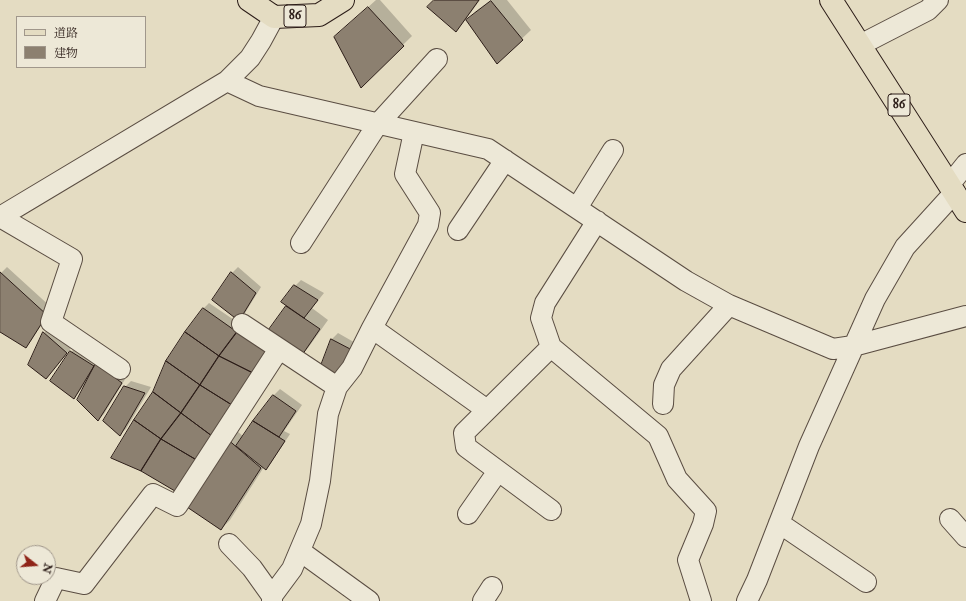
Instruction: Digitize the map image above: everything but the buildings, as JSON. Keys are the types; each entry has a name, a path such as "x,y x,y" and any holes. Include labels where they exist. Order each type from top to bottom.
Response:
{"main road":[{"name":"86","path":"249,0 274,17 319,15 343,0"},
{"name":"86","path":"832,0 966,211"}],"street":[{"path":"860,45 928,3"},
{"path":"120,369 52,322 72,259 0,217 227,81 250,58 274,17"},
{"path":"301,244 379,124 437,59"},
{"path":"227,81 259,96 488,149 686,281 729,305 833,349 853,346 966,316"},
{"path":"229,544 252,568 272,598 292,569 311,524 320,481 328,414 337,388 352,368 428,225 430,213 405,174 414,132"},
{"path":"577,208 613,150"},
{"path":"458,230 505,160"},
{"path":"747,601 757,580 809,446 875,299 905,247 952,188 966,164"},
{"path":"596,221 545,303 541,318 551,347 658,436 677,479 706,511 688,560 701,601"},
{"path":"663,404 664,385 671,369 729,305"},
{"path":"242,324 337,388"},
{"path":"372,328 487,410"},
{"path":"551,347 464,433 466,447 551,510"},
{"path":"45,601 56,578 84,584 154,494 177,506 279,349"},
{"path":"468,514 498,471"},
{"path":"950,519 966,537"},
{"path":"779,523 866,582"},
{"path":"300,551 369,601"}]}
